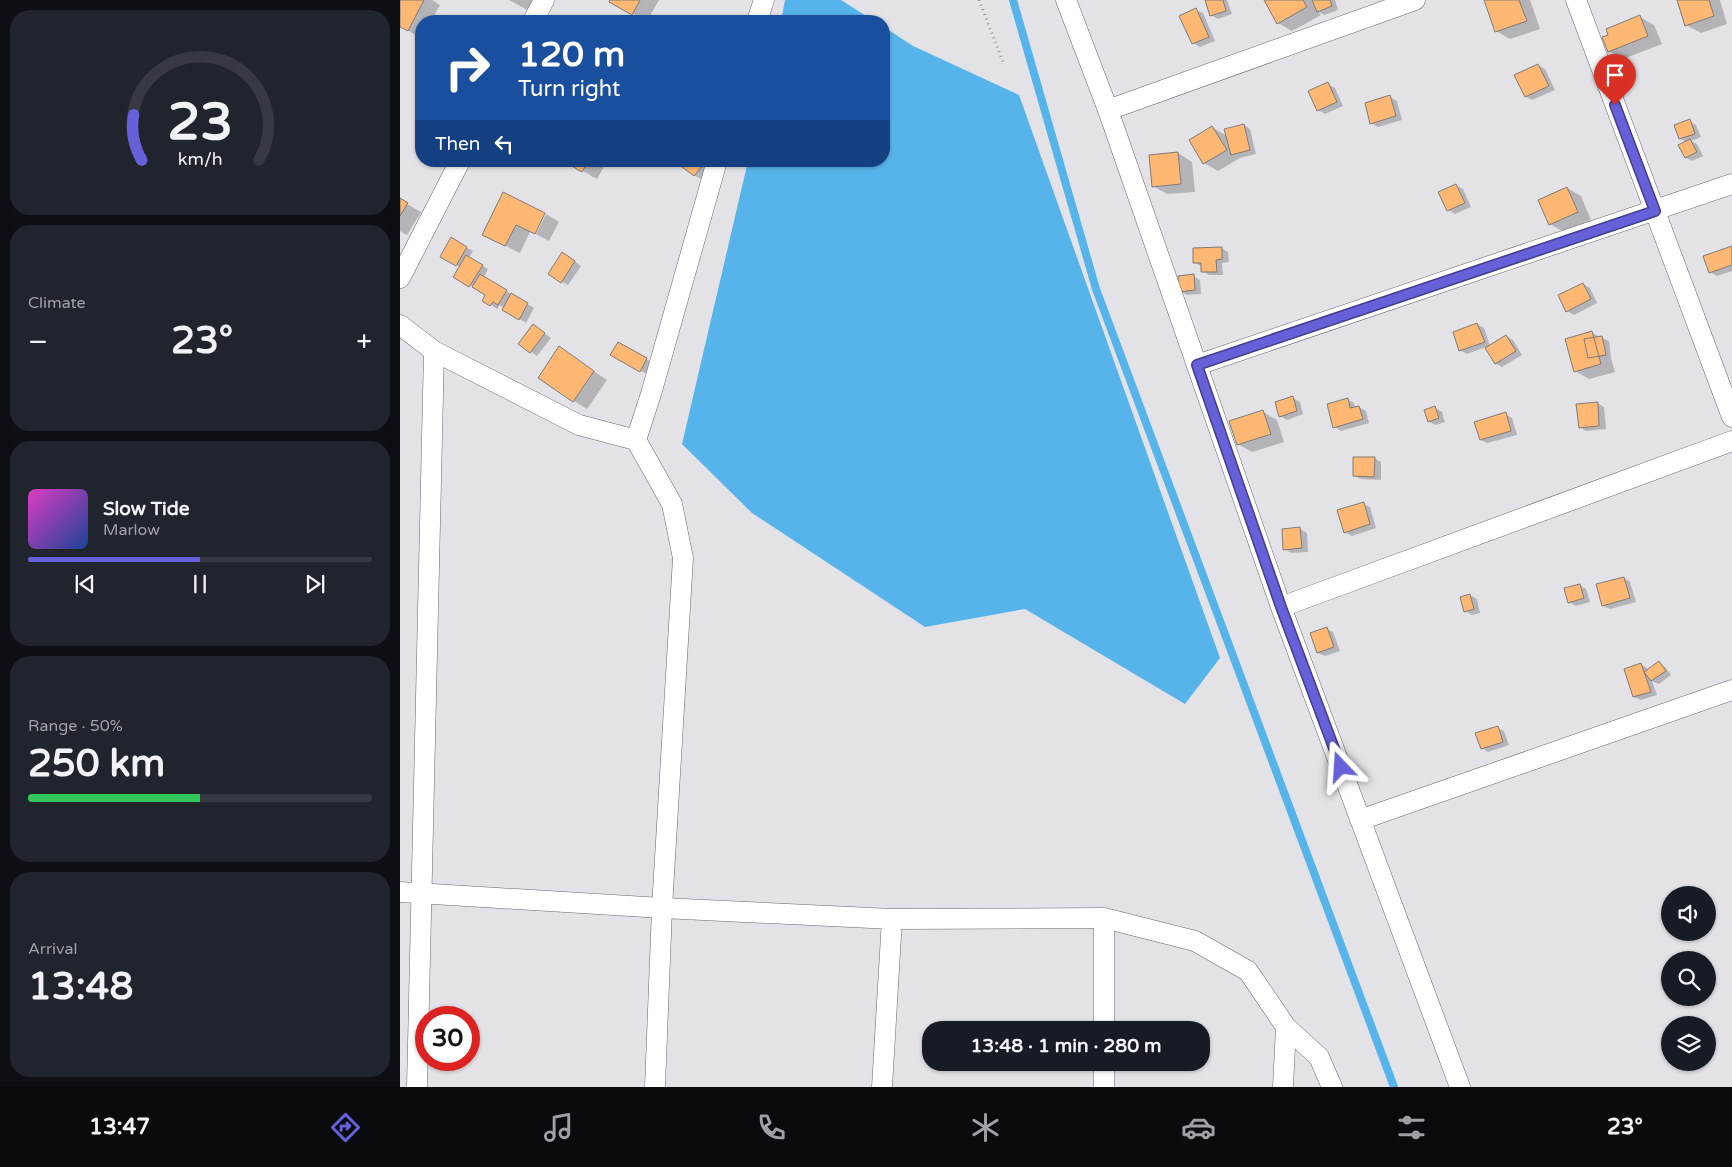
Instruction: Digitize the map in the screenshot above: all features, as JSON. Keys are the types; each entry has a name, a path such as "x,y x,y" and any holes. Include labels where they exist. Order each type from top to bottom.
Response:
{"street":[{"path":"536,15 544,0"},
{"path":"759,15 764,0"},
{"path":"1066,0 1108,110 1281,607 1460,1087"},
{"path":"1108,110 1415,0"},
{"path":"1576,0 1732,417"},
{"path":"400,278 457,167"},
{"path":"636,440 716,167"},
{"path":"1197,365 1732,184"},
{"path":"400,325 434,351 579,425 636,440 672,504 683,558 662,908 655,1087"},
{"path":"417,1087 434,351"},
{"path":"1281,607 1732,441"},
{"path":"1360,820 1732,690"},
{"path":"400,892 662,908 892,919 1104,918 1195,941 1248,970 1286,1027 1319,1057 1332,1087"},
{"path":"1104,918 1104,1021"},
{"path":"882,1087 892,919"},
{"path":"1283,1087 1286,1027"},
{"path":"1104,1071 1104,1087"}],"path":[{"path":"979,0 1003,62"}],"water":[{"path":"785,0 841,0 865,15 782,15"},
{"path":"890,31 913,46 1019,95 1220,658 1185,704 1025,609 925,627 752,513 682,444 747,167 890,167"}],"building":[{"path":"400,0 424,0 408,31 400,27"},
{"path":"610,0 640,0 632,15 609,2"},
{"path":"1205,0 1223,0 1226,11 1210,16"},
{"path":"1264,0 1303,0 1307,7 1277,24"},
{"path":"1312,0 1330,0 1332,6 1317,12"},
{"path":"1484,0 1519,0 1527,21 1495,32"},
{"path":"1677,0 1709,0 1714,16 1685,26"},
{"path":"1196,8 1209,37 1192,44 1179,16"},
{"path":"1640,15 1648,36 1608,52 1602,37 1608,35 1606,29"},
{"path":"1538,64 1549,86 1525,97 1514,75"},
{"path":"1328,82 1337,102 1317,111 1308,91"},
{"path":"1390,95 1396,116 1370,124 1365,103"},
{"path":"1690,119 1695,134 1679,139 1674,125"},
{"path":"1244,124 1250,150 1231,155 1224,129"},
{"path":"1212,126 1227,150 1203,164 1189,140"},
{"path":"1690,139 1697,152 1685,158 1678,145"},
{"path":"1178,152 1181,184 1152,187 1149,155"},
{"path":"573,167 585,167 582,172"},
{"path":"682,167 701,167 694,176"},
{"path":"1456,184 1465,203 1447,211 1438,192"},
{"path":"1567,187 1578,212 1549,225 1538,200"},
{"path":"503,192 545,213 535,234 516,225 505,246 482,235"},
{"path":"400,198 408,203 400,216"},
{"path":"451,237 467,247 456,266 440,257"},
{"path":"1732,246 1732,265 1709,273 1703,256"},
{"path":"1222,247 1222,259 1216,260 1217,272 1201,272 1201,263 1193,263 1193,248"},
{"path":"562,252 575,261 561,283 548,274"},
{"path":"466,255 483,265 469,287 453,277"},
{"path":"480,274 507,290 498,305 493,302 490,306 482,301 485,295 472,287"},
{"path":"1194,274 1195,290 1179,292 1178,276"},
{"path":"1583,283 1591,299 1566,312 1558,295"},
{"path":"511,293 528,303 519,320 502,310"},
{"path":"1477,323 1485,342 1459,351 1453,332"},
{"path":"533,324 545,333 530,353 518,344"},
{"path":"1592,331 1601,364 1574,372 1565,339"},
{"path":"1506,335 1516,351 1495,364 1485,348"},
{"path":"1602,336 1606,355 1588,358 1584,339"},
{"path":"618,342 647,358 640,372 610,355"},
{"path":"559,346 594,371 573,402 538,378"},
{"path":"1293,396 1297,411 1279,417 1275,402"},
{"path":"1348,398 1350,408 1359,406 1363,419 1333,428 1327,404"},
{"path":"1598,402 1599,426 1579,428 1576,404"},
{"path":"1435,406 1439,418 1428,422 1424,410"},
{"path":"1263,410 1271,434 1237,445 1229,421"},
{"path":"1506,412 1511,431 1480,440 1474,422"},
{"path":"1353,457 1375,457 1374,477 1353,476"},
{"path":"1364,502 1370,524 1344,533 1337,510"},
{"path":"1300,527 1302,548 1283,550 1282,529"},
{"path":"1624,577 1630,598 1602,606 1596,584"},
{"path":"1580,584 1584,598 1568,603 1564,588"},
{"path":"1470,594 1474,609 1464,612 1460,597"},
{"path":"1327,627 1334,647 1317,653 1310,633"},
{"path":"1659,661 1666,671 1651,681 1644,672"},
{"path":"1641,663 1651,692 1633,697 1624,669"},
{"path":"1498,726 1503,742 1481,749 1475,733"}],"waterway":[{"path":"1013,0 1096,289 1394,1087"}],"route":[{"path":"1341,767 1281,607 1197,365 1655,211 1615,105"}]}
